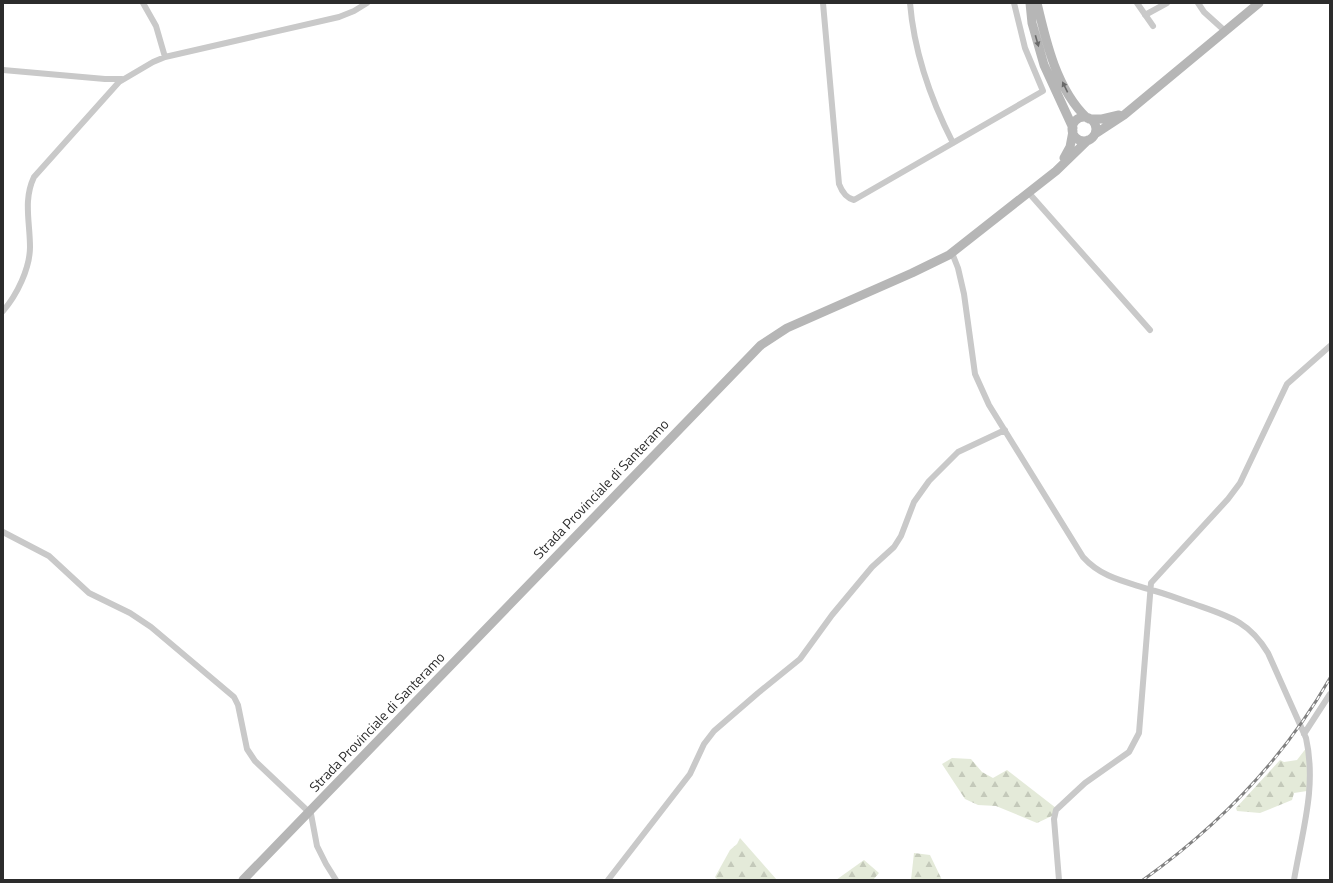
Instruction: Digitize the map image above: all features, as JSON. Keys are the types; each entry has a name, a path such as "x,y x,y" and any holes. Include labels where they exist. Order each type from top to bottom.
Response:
{"main road":[{"path":"1030,3 1032,24 1044,65 1073,130 1080,140 1091,137"},
{"path":"1037,3 1045,36 1057,69 1072,101 1094,124 1091,137"},
{"path":"1030,190 1063,165 1091,137 1118,120 1145,96 1259,3"},
{"path":"1030,190 1065,158 1070,147 1073,130 1078,120 1088,118 1102,119 1116,116 1145,96"},
{"name":"Strada Provinciale di Santeramo","path":"243,880 757,348 787,328 912,273 952,253 1030,190"}],"street":[{"path":"143,3 156,26 164,57"},
{"path":"3,311 15,292 28,262 30,248 27,199 28,191 34,177 69,136 122,79 164,57 339,17 354,11 367,3"},
{"path":"824,3 839,184 845,195 849,199 854,200 1043,91 1025,48 1014,3"},
{"path":"910,3 921,62 939,112 953,143"},
{"path":"1137,3 1153,26"},
{"path":"1145,15 1167,3"},
{"path":"1198,3 1204,12 1225,31"},
{"path":"3,70 105,79 122,79"},
{"path":"1030,190 1150,330"},
{"path":"952,253 958,268 964,294 975,374 990,405 1083,557 1091,566 1108,576 1228,615 1250,629 1262,643 1304,734 1309,753 1309,798 1294,880"},
{"path":"1059,880 1054,818 1056,810 1085,783 1129,752 1139,733 1150,589 1155,578 1228,499 1240,482 1287,384 1330,346"},
{"path":"608,880 690,774 704,744 714,731 758,692 800,660 832,615 872,567 894,547 901,536 914,502 928,481 958,452 1005,430"},
{"path":"3,532 49,556 89,593 130,613 151,627 222,686 237,701 245,743 250,754 283,789 309,812 320,854 336,880"},
{"path":"1304,734 1330,694"}],"green space":[{"path":"1307,747 1307,791 1294,793 1292,800 1260,813 1237,811 1236,808 1280,760 1284,762 1297,760"},
{"path":"952,758 971,759 982,772 993,778 1007,770 1056,808 1054,815 1037,823 996,806 978,805 965,799 942,764"},
{"path":"740,838 777,880 718,880 715,877 730,850 737,844"},
{"path":"914,853 930,855 942,880 911,880"},
{"path":"864,860 879,873 873,880 836,880"}],"railway":[{"path":"1143,880 1198,837 1224,814 1248,789 1292,736 1312,708 1330,678"}]}
